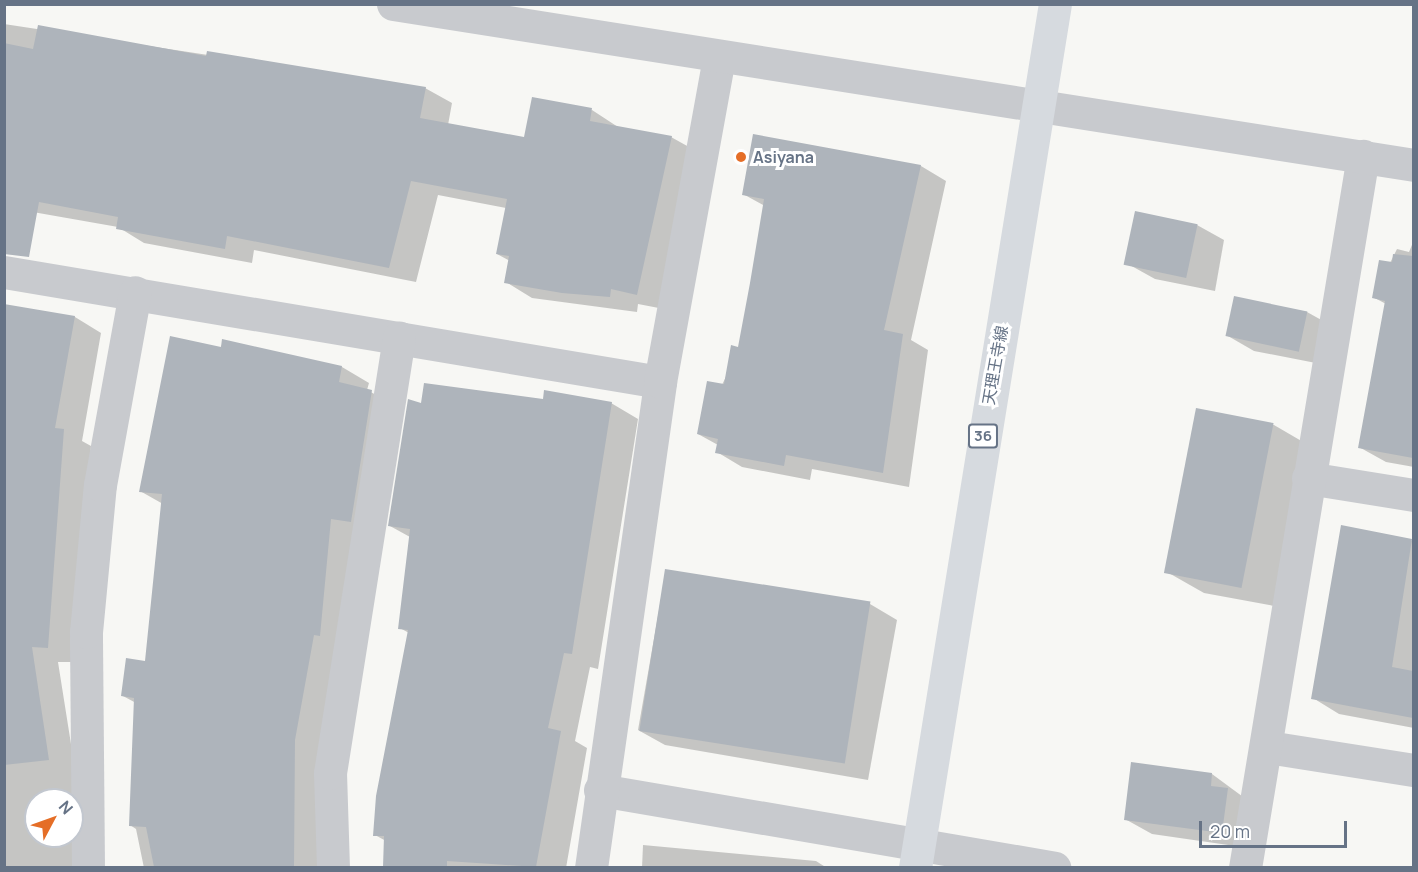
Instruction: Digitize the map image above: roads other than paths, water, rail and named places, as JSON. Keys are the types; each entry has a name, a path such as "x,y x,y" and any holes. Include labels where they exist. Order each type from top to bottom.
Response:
{"main road":[{"name":"天理王寺線","path":"915,857 1040,107 1055,4"}],"street":[{"path":"393,4 1413,165"},
{"path":"591,867 600,790 660,382 719,56"},
{"path":"1245,867 1268,747 1308,478 1363,156"},
{"path":"4,272 135,292 660,382"},
{"path":"88,867 86,632 100,485 135,292"},
{"path":"333,867 330,773 399,337"},
{"path":"1308,478 1413,495"},
{"path":"1268,747 1413,770"},
{"path":"600,790 915,857 1054,867"}],"place":[{"name":"Asiyana","path":"741,157"}]}
